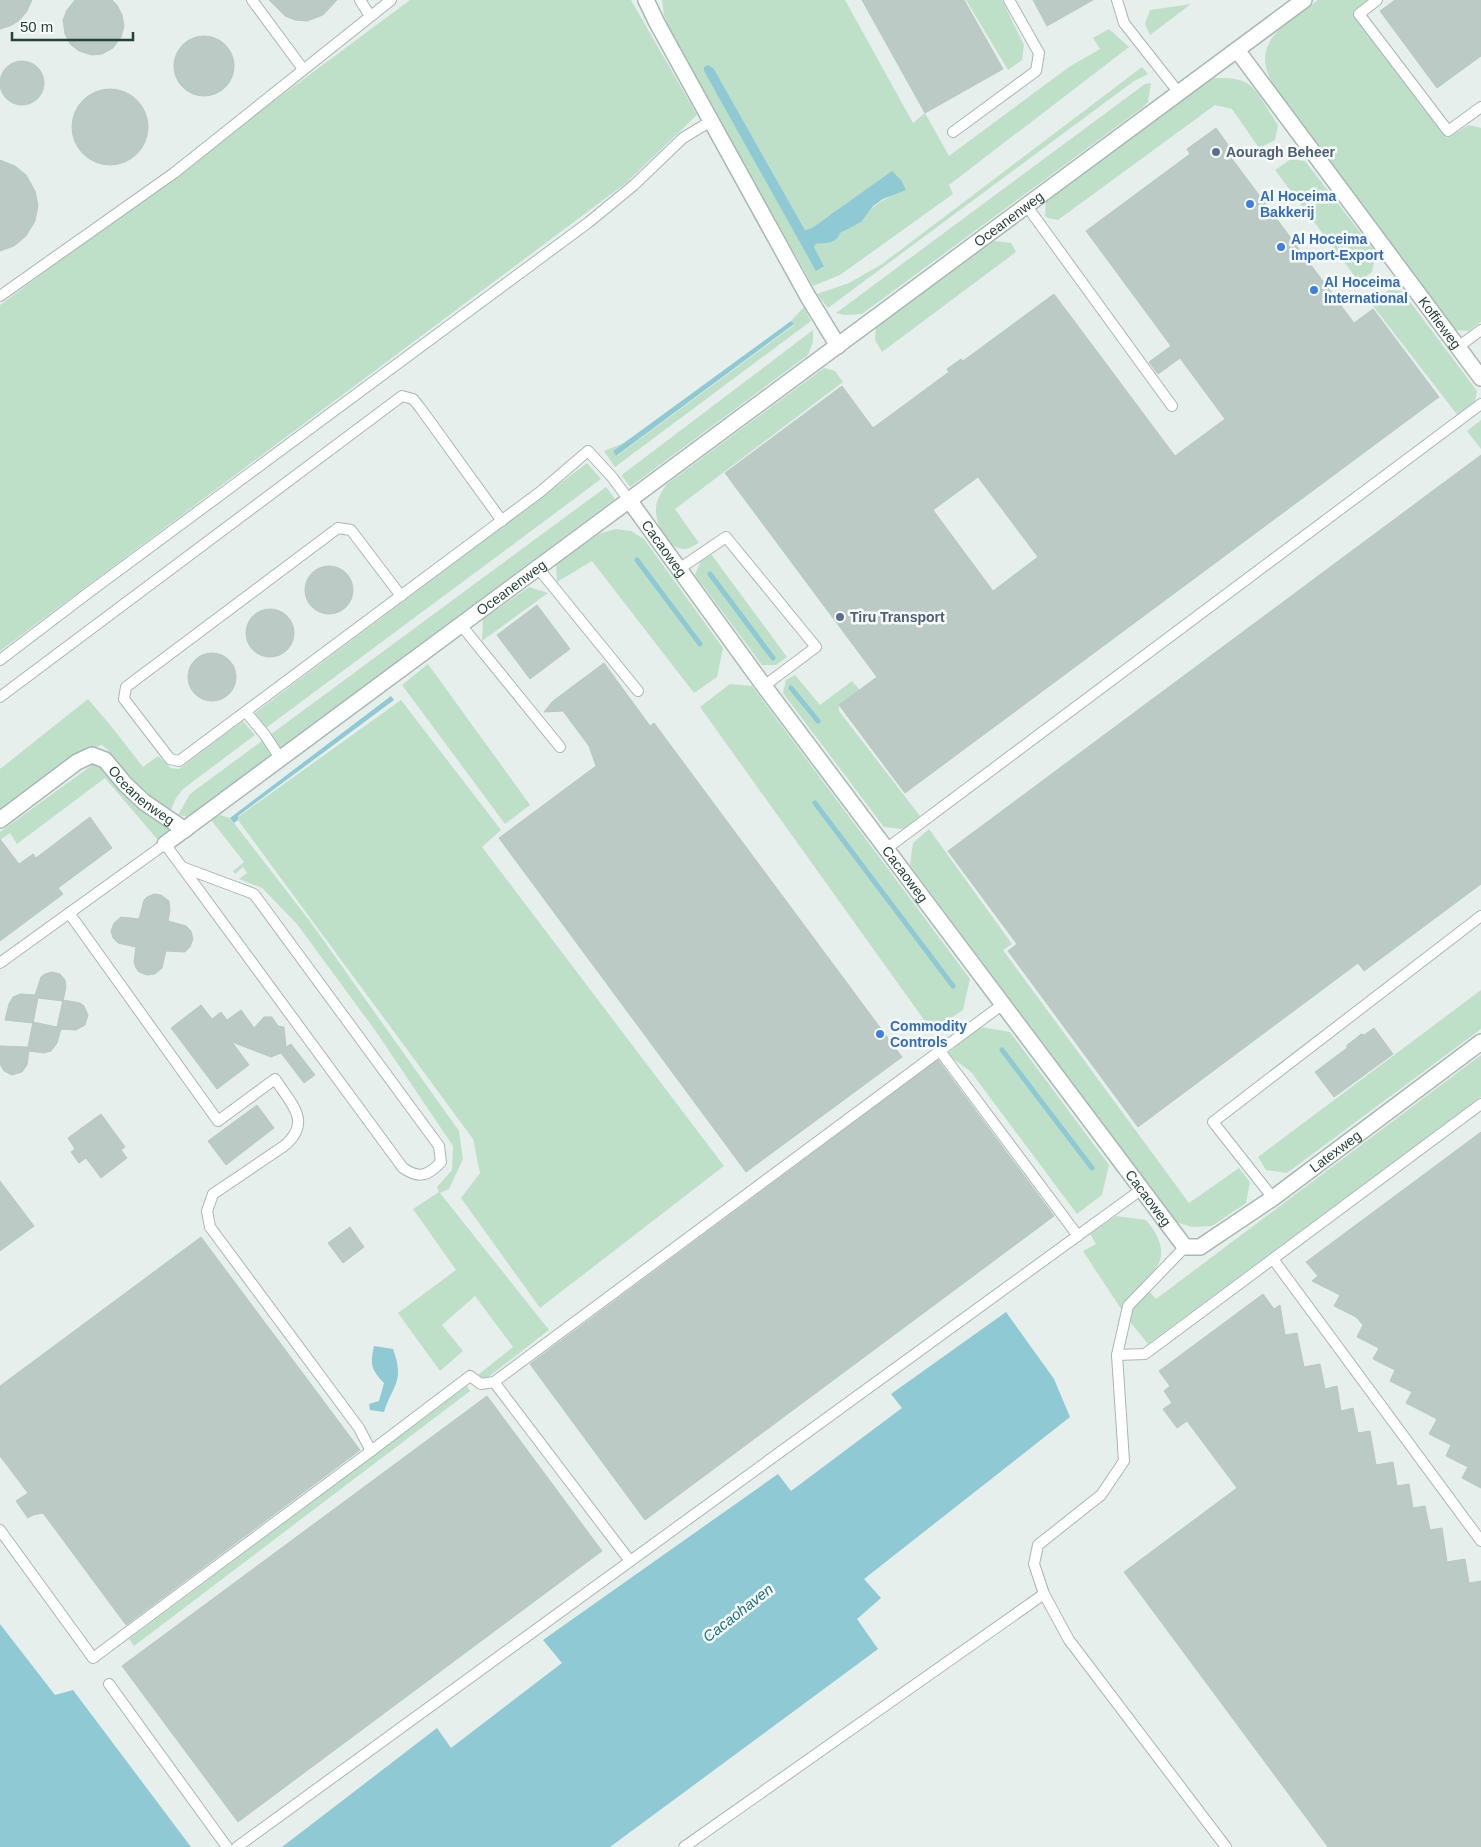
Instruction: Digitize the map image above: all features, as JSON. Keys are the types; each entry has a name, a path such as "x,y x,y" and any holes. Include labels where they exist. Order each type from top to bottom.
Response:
{"street":[{"name":"Oceanenweg","path":"165,844 1304,0"},
{"path":"651,4 657,23 807,295 838,346"},
{"name":"Koffieweg","path":"1237,50 1481,378"},
{"name":"Cacaoweg","path":"629,500 764,686 1185,1247"},
{"name":"Oceanenweg","path":"0,820 77,762 92,755 105,760 125,784 144,802 184,830"},
{"name":"Latexweg","path":"1185,1247 1200,1247 1272,1198 1481,1042"}],"lane":[{"path":"252,0 303,69"},
{"path":"360,0 370,16"},
{"path":"0,296 174,173 391,0"},
{"path":"953,132 1036,71 1038,53 1009,0"},
{"path":"1117,0 1124,23 1179,93"},
{"path":"1377,0 1359,14 1448,131 1481,108"},
{"path":"0,660 589,222 634,185 683,138 711,121"},
{"path":"1026,205 1172,406"},
{"path":"1458,347 1481,330"},
{"path":"0,697 402,396 413,399 421,409 502,521"},
{"path":"886,849 1481,404"},
{"path":"401,596 351,530 338,528 126,687 124,699 170,759 179,761 502,521 588,451 612,477 629,500"},
{"path":"680,569 726,537 816,647 764,686"},
{"path":"538,568 638,691"},
{"path":"461,625 560,747"},
{"path":"246,712 265,734 280,758"},
{"path":"0,964 165,844 403,1168 413,1175 424,1174 434,1170 441,1162 439,1146 254,894 182,867"},
{"path":"69,913 218,1121 275,1079 297,1113 299,1125 295,1137 213,1194 207,1211 210,1227 359,1428 371,1451"},
{"path":"1272,1198 1213,1122 1481,916"},
{"path":"0,1530 93,1658 470,1376 481,1384 494,1382 1003,1004"},
{"path":"940,1051 1078,1236"},
{"path":"1117,1355 1145,1354 1481,1104"},
{"path":"237,1847 1142,1190"},
{"path":"1185,1247 1128,1306 1117,1355 1124,1461 1101,1495 1038,1545 1034,1564 1044,1594 1069,1640 1226,1847"},
{"path":"1273,1259 1481,1541"},
{"path":"494,1382 630,1561"},
{"path":"684,1847 1044,1594"},
{"path":"109,1684 227,1847"}],"green space":[{"path":"410,0 631,0 697,115 626,183 0,651 0,305"},
{"path":"662,0 845,0 913,123 925,113 949,156 1069,67 1100,49 1093,38 1109,29 1129,47 949,185 953,194 840,275 813,286 725,130 667,24","holes":["709,67 714,69 805,230 812,228 831,215 897,194 874,206 840,233 833,241 816,244 814,247 824,266 737,128 704,71"]},
{"path":"966,0 1002,0 1024,45 1022,60 1008,70"},
{"path":"1318,0 1368,0 1354,11 1447,138 1469,125 1481,128 1481,322 1469,331 1455,330 1273,84 1267,69 1265,56 1268,45 1284,25"},
{"path":"1191,4 1150,35 1145,24 1150,10"},
{"path":"1142,67 1148,74 1134,81 828,308 817,294 849,283 882,264"},
{"path":"1213,78 1243,81 1254,89 1278,125 1275,140 1259,148 1232,109 1215,105 1058,220 1045,216 1046,201"},
{"path":"1151,83 1148,102 1142,108 862,314 845,315 836,313 1145,84"},
{"path":"1291,159 1305,161 1376,253 1372,272 1359,282 1275,170"},
{"path":"994,241 1011,243 1016,252 882,352 875,340 876,327"},
{"path":"1390,290 1402,291 1477,391 1474,406 1459,417 1370,302"},
{"path":"804,307 811,321 615,467 604,451 624,443 613,451 617,456 794,325 791,321"},
{"path":"813,330 813,342 808,355 630,487 622,476 623,474"},
{"path":"824,368 835,371 843,382 675,509 699,543 685,549 679,548 668,541 660,529 656,515 657,502 667,484"},
{"path":"1481,420 1481,449 1467,431"},
{"path":"587,463 601,479 266,728 255,713"},
{"path":"606,487 615,499 188,817 178,815 190,794"},
{"path":"616,529 631,531 644,539 723,648 717,677 694,693 592,561 557,582 556,563 601,533"},
{"path":"711,554 787,657 776,665 762,665 695,575 700,562"},
{"path":"529,587 548,593 482,641 483,619"},
{"path":"428,664 530,805 505,824 402,685"},
{"path":"795,675 820,705 852,681 860,690 839,705 839,711 920,816 903,829 884,827 783,693 786,680"},
{"path":"730,684 752,686 970,979 963,1010 932,1031 700,707"},
{"path":"88,699 143,767 158,756 171,768 179,769 243,721 255,735 183,789 176,798 170,812 143,794 102,745 92,748 0,817 0,769"},
{"path":"401,700 501,830 482,847 724,1166 540,1308 461,1198 480,1173 473,1139 238,820 238,817"},
{"path":"99,760 125,792 170,830 157,839 105,778 17,844 10,833 0,840 0,832"},
{"path":"220,815 230,818 309,920 459,1131 463,1159 449,1189 440,1193 549,1330 482,1382 479,1374 513,1347 475,1296 442,1325 463,1351 440,1371 398,1313 456,1270 413,1209 439,1192 437,1187 452,1170 453,1146 377,1033 297,924 262,888 239,879 247,873 243,867 235,874 233,871 244,862 211,820"},
{"path":"929,829 1012,944 1003,950 1189,1203 1239,1168 1250,1182 1246,1203 1212,1226 1192,1227 1176,1222 910,865 913,843"},
{"path":"1481,990 1481,1029 1287,1173 1266,1170 1258,1157"},
{"path":"981,1027 1010,1032 1109,1165 1102,1195 1077,1214 971,1072 947,1054"},
{"path":"1481,1055 1481,1097 1148,1344 1127,1318 1083,1251 1096,1244 1090,1234 1116,1216 1146,1220 1160,1242 1161,1255 1155,1270 1142,1283 1156,1299"},
{"path":"467,1386 470,1391 134,1646 129,1639"}],"water":[{"path":"708,65 714,69 805,230 812,228 892,171 901,180 906,190 883,199 873,206 861,222 840,233 833,241 816,244 814,247 824,266 816,271 704,71 704,67"},
{"path":"791,321 794,324 616,456 613,451"},
{"path":"391,696 394,700 238,816 238,820 234,823 230,818"},
{"name":"Cacaohaven","path":"1006,1312 1054,1379 1070,1417 864,1579 881,1598 857,1619 878,1649 610,1847 282,1847 437,1728 451,1748 562,1663 543,1640 778,1474 791,1491 902,1408 891,1394"},
{"path":"374,1346 393,1349 398,1369 398,1376 384,1412 370,1410 369,1404 379,1401 384,1383 374,1370 372,1358"},
{"path":"0,1624 55,1695 73,1690 191,1847 0,1847"}],"building":[{"path":"0,0 32,0 20,20 0,29"},
{"path":"75,0 112,0 117,5 122,15 124,26 121,37 113,48 102,54 92,55 79,51 70,44 65,34 63,20 67,10"},
{"path":"269,0 337,0 323,15 307,21 295,20 285,16"},
{"path":"862,0 964,0 1003,69 925,113"},
{"path":"1033,0 1093,0 1047,26"},
{"path":"1395,0 1481,0 1481,56 1437,88 1380,11"},
{"path":"198,36 210,36 221,41 229,49 234,60 232,78 221,91 210,96 198,96 187,91 179,83 174,72 174,60 179,49 187,41"},
{"path":"22,61 34,65 40,71 44,83 40,95 34,101 22,105 10,101 4,95 0,83 4,71 10,65"},
{"path":"110,89 124,92 137,100 145,113 148,127 145,141 137,154 124,162 110,165 96,162 83,154 75,141 72,127 75,113 83,100 96,92"},
{"path":"1216,128 1237,157 1233,160 1354,323 1373,309 1439,397 905,793 839,705 877,677 725,473 842,386 873,428 949,372 947,369 961,359 963,361 1054,294 1175,456 1225,419 1180,358 1158,374 1149,362 1171,346 1086,231 1190,154 1187,149","holes":["978,477 1038,557 993,591 933,510"]},
{"path":"0,160 15,166 26,175 35,191 38,205 35,221 26,236 14,246 0,251"},
{"path":"1481,455 1481,884 1364,971 1358,963 1138,1127 1008,951 1017,944 948,851"},
{"path":"324,566 334,566 343,570 349,576 352,581 352,599 343,610 334,614 324,614 315,610 309,604 305,595 305,585 309,576 315,570"},
{"path":"537,605 570,649 530,679 497,635"},
{"path":"265,609 275,609 284,613 290,619 293,624 293,642 284,653 275,657 265,657 256,653 250,647 246,638 246,628 250,619 256,613"},
{"path":"207,653 217,653 226,657 232,663 235,668 235,686 226,697 217,701 207,701 198,697 192,691 188,682 188,672 192,663 198,657"},
{"path":"604,663 650,726 654,723 902,1057 746,1172 499,838 596,766 589,746 563,711 544,712 553,701"},
{"path":"90,817 112,848 58,888 63,894 0,941 0,839 19,864 33,854 36,858"},
{"path":"154,894 161,895 169,901 168,921 186,926 191,931 193,939 190,947 185,952 166,951 162,968 155,974 147,975 139,972 136,968 134,962 136,947 118,943 113,938 111,931 114,923 121,917 139,919 144,900"},
{"path":"52,972 60,974 65,980 66,987 63,1001 38,998 33,1023 5,1020 13,997 20,994 35,995 41,977"},
{"path":"63,1000 80,1003 84,1006 88,1015 85,1025 76,1030 61,1029 57,1043 51,1051 44,1053 29,1051 27,1065 22,1072 12,1075 4,1071 0,1064 0,1046 28,1047 33,1022 57,1027"},
{"path":"201,1005 212,1019 221,1012 227,1020 241,1010 254,1028 264,1017 272,1017 278,1026 284,1027 286,1047 291,1044 315,1075 304,1083 281,1053 271,1057 232,1042 249,1065 217,1089 171,1028"},
{"path":"1374,1028 1393,1054 1334,1097 1315,1072 1347,1048 1347,1045 1361,1034 1364,1035"},
{"path":"938,1060 1054,1216 645,1520 530,1364"},
{"path":"257,1105 274,1128 226,1165 208,1141"},
{"path":"101,1114 125,1147 121,1150 127,1158 101,1178 86,1158 79,1163 71,1152 75,1149 68,1138"},
{"path":"1481,1132 1481,1488 1462,1478 1468,1467 1446,1456 1451,1445 1429,1434 1437,1419 1406,1403 1412,1392 1390,1381 1395,1370 1373,1359 1379,1348 1357,1337 1363,1325 1356,1317 1334,1306 1340,1295 1312,1281 1318,1276 1306,1262"},
{"path":"0,1181 34,1226 0,1251"},
{"path":"350,1227 364,1247 343,1263 328,1243"},
{"path":"201,1237 360,1450 126,1625 43,1513 28,1518 16,1501 28,1493 0,1456 0,1386"},
{"path":"1263,1294 1274,1309 1280,1305 1285,1335 1297,1333 1304,1367 1320,1364 1325,1389 1337,1386 1341,1411 1353,1408 1358,1433 1370,1431 1376,1465 1393,1462 1397,1486 1409,1484 1413,1508 1425,1506 1430,1530 1442,1528 1447,1562 1465,1559 1469,1583 1481,1581 1481,1847 1328,1847 1124,1572 1237,1488 1187,1421 1177,1428 1163,1409 1172,1403 1164,1391 1170,1386 1159,1371"},
{"path":"487,1396 602,1551 238,1822 122,1666"}],"waterway":[{"path":"637,560 700,644"},
{"path":"710,574 773,658"},
{"path":"791,688 818,721"},
{"path":"815,803 953,986"},
{"path":"1002,1050 1092,1168"}],"place":[{"name":"Aouragh Beheer","path":"1216,152"},
{"name":"Al Hoceima Bakkerij","path":"1250,204"},
{"name":"Al Hoceima Import-Export","path":"1281,247"},
{"name":"Al Hoceima International","path":"1314,290"},
{"name":"Tiru Transport","path":"840,617"},
{"name":"Commodity Controls","path":"880,1034"}]}
